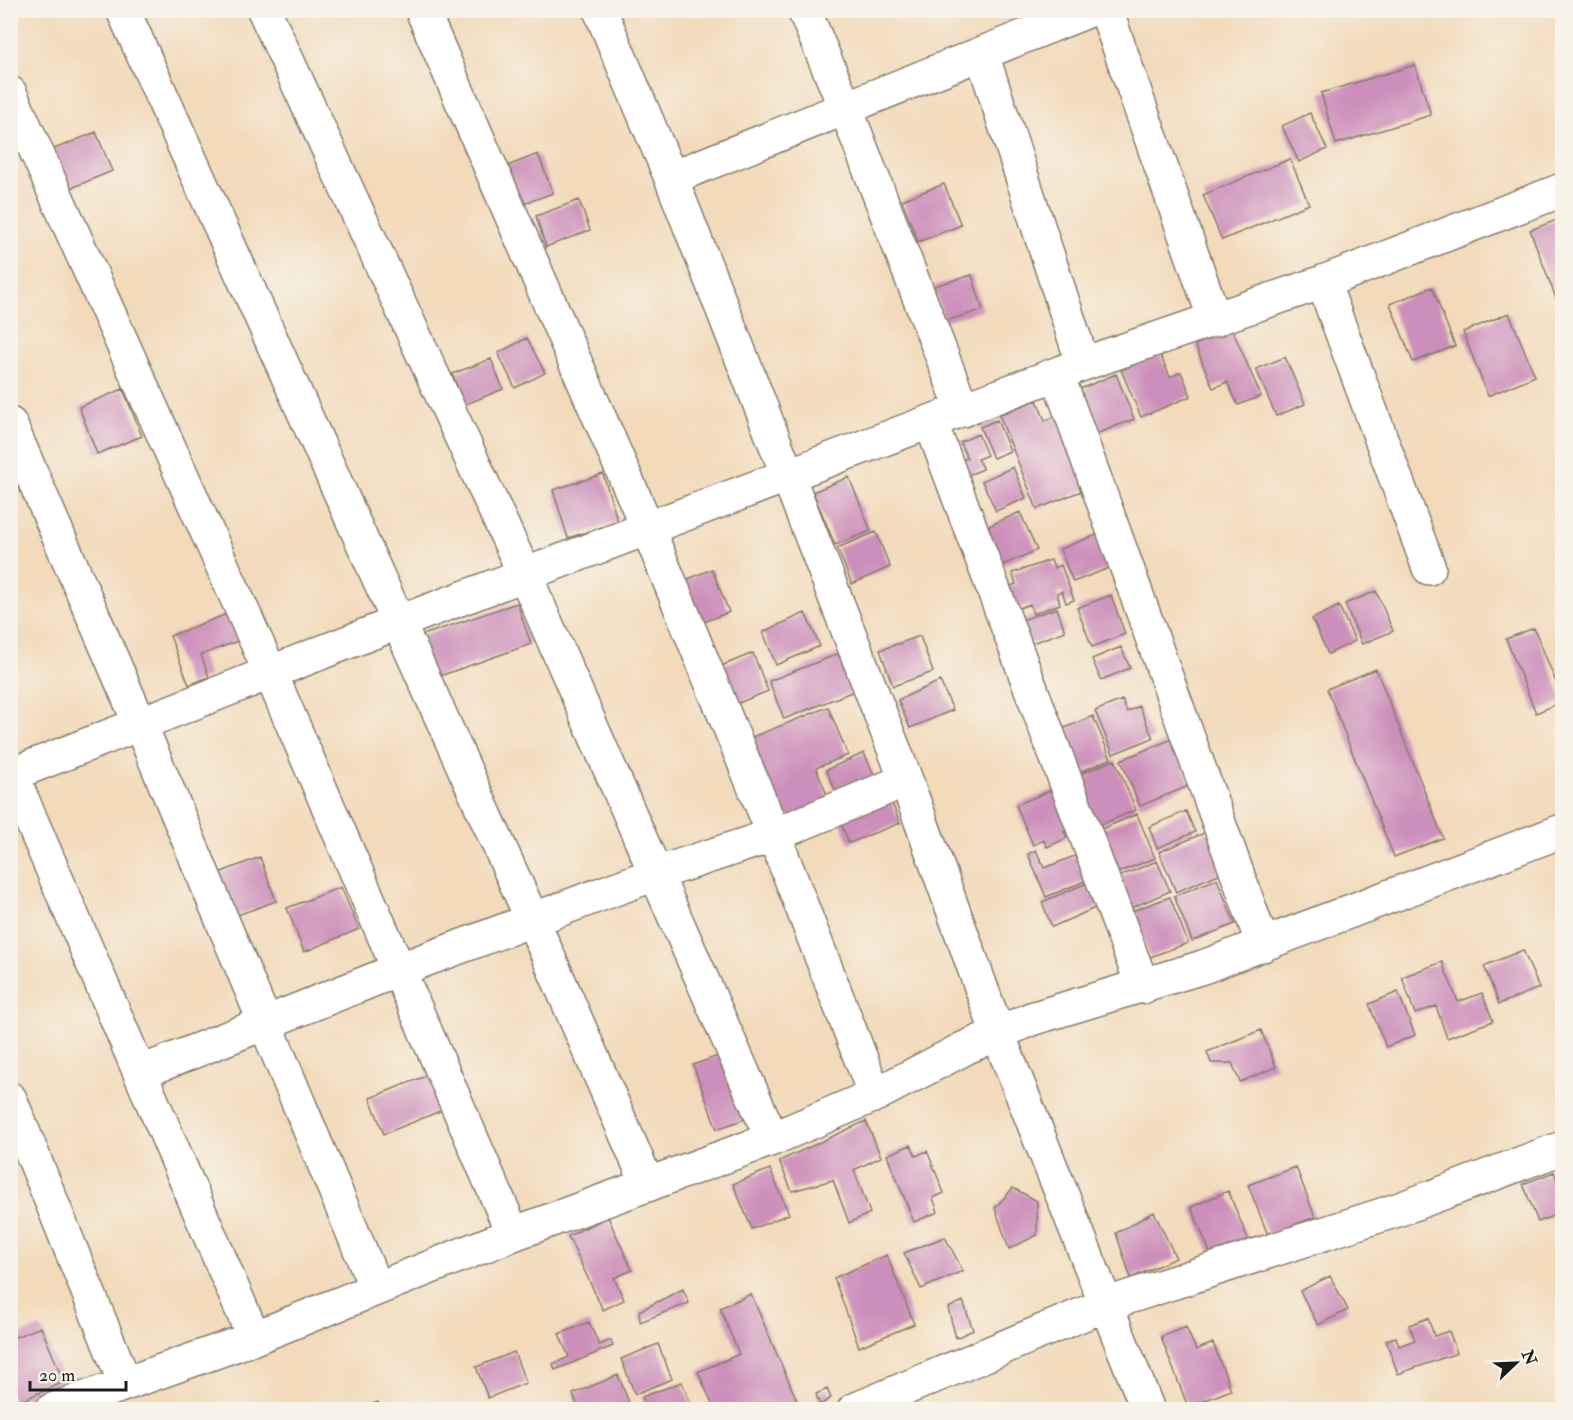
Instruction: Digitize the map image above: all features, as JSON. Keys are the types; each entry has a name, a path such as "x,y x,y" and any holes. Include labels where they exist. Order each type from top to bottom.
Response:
{"street":[{"path":"123,10 532,919 648,1185"},
{"path":"264,10 525,575 772,1139"},
{"path":"422,10 648,529 774,835 875,1095"},
{"path":"600,10 670,178 788,476 906,780 998,1034 1148,1410"},
{"path":"804,10 846,109 963,410"},
{"path":"670,178 1090,10"},
{"path":"1106,10 1215,320"},
{"path":"982,54 1070,369 1263,945"},
{"path":"10,93 270,672 513,1234"},
{"path":"254,1338 142,1072 11,773 399,622 1070,369 1323,282 1563,190"},
{"path":"1323,282 1429,568"},
{"path":"931,423 1143,987"},
{"path":"10,424 140,724 376,1288"},
{"path":"142,1072 264,1022 532,919 655,874 774,835 906,780"},
{"path":"52,1410 111,1395 513,1234 772,1139 875,1095 998,1034 1062,1008 1143,987 1263,945 1563,831"},
{"path":"10,1099 111,1395"},
{"path":"854,1410 1107,1304 1400,1209 1563,1148"}],"building":[{"path":"1415,65 1431,115 1336,144 1321,93"},
{"path":"1310,113 1327,149 1299,162 1282,126"},
{"path":"96,132 112,171 69,189 52,150"},
{"path":"538,154 553,193 515,207 500,169"},
{"path":"1290,159 1309,204 1222,240 1203,195"},
{"path":"944,184 961,225 918,242 902,200"},
{"path":"579,200 590,230 546,247 536,216"},
{"path":"1562,218 1562,314 1530,230"},
{"path":"972,275 983,310 944,321 934,286"},
{"path":"1432,287 1455,346 1413,362 1390,304"},
{"path":"1509,313 1535,376 1488,396 1463,332"},
{"path":"1232,329 1261,396 1238,405 1227,382 1213,388 1195,345"},
{"path":"527,338 545,373 515,388 498,353"},
{"path":"1160,354 1170,377 1181,372 1191,396 1141,417 1121,370"},
{"path":"1285,357 1305,404 1276,416 1256,369"},
{"path":"491,359 503,389 464,405 452,374"},
{"path":"1116,374 1134,419 1091,436 1073,392"},
{"path":"123,389 142,436 97,454 79,407"},
{"path":"1037,400 1045,421 1061,414 1091,487 1037,509 999,415"},
{"path":"997,420 1010,451 993,458 980,427"},
{"path":"978,434 987,455 978,459 983,469 959,479 953,464 967,458 960,442"},
{"path":"1013,467 1026,498 996,511 982,481"},
{"path":"603,474 618,522 568,538 553,490"},
{"path":"849,477 871,531 835,545 813,492"},
{"path":"1020,512 1037,550 996,568 980,530"},
{"path":"876,532 890,567 852,584 837,548"},
{"path":"1104,532 1117,565 1073,582 1060,549"},
{"path":"1051,560 1054,568 1061,565 1074,600 1066,603 1062,591 1057,593 1060,604 1033,614 1030,604 1011,611 1002,589 1016,584 1012,573"},
{"path":"712,569 729,612 696,625 679,583"},
{"path":"1376,591 1393,631 1362,644 1345,604"},
{"path":"1111,595 1125,634 1092,647 1077,608"},
{"path":"517,603 531,644 434,678 420,636"},
{"path":"1339,606 1355,641 1328,654 1312,619"},
{"path":"1057,608 1065,631 1024,646 1016,622"},
{"path":"805,613 820,646 776,665 763,632"},
{"path":"227,614 238,641 201,655 209,677 189,685 170,636"},
{"path":"1534,628 1562,697 1562,702 1536,713 1506,639"},
{"path":"920,636 933,672 893,686 880,650"},
{"path":"1121,647 1130,668 1101,680 1092,659"},
{"path":"753,653 768,691 729,707 714,669"},
{"path":"838,654 854,691 784,719 769,681"},
{"path":"1376,669 1443,838 1394,857 1327,689"},
{"path":"940,681 953,710 910,728 898,700"},
{"path":"1122,700 1127,712 1139,706 1153,738 1113,754 1095,711"},
{"path":"828,707 848,755 816,768 832,807 781,828 745,740"},
{"path":"1093,716 1111,759 1073,775 1055,732"},
{"path":"1172,739 1191,785 1140,806 1121,760"},
{"path":"864,753 880,788 842,805 826,770"},
{"path":"1115,760 1136,810 1090,829 1070,778"},
{"path":"1059,787 1076,828 1064,832 1067,838 1047,847 1044,840 1033,845 1016,805"},
{"path":"888,793 900,823 849,843 837,813"},
{"path":"1186,811 1195,832 1157,848 1149,827"},
{"path":"1137,814 1155,858 1109,876 1092,833"},
{"path":"1209,831 1226,871 1176,892 1159,852"},
{"path":"1036,850 1044,868 1075,856 1085,881 1046,897 1028,854"},
{"path":"260,857 276,901 235,916 219,873"},
{"path":"1157,861 1170,891 1124,911 1111,880"},
{"path":"1217,879 1235,924 1192,941 1174,896"},
{"path":"1094,880 1104,904 1052,927 1042,902"},
{"path":"341,887 359,929 304,952 287,908"},
{"path":"1170,897 1188,943 1150,957 1132,911"},
{"path":"1523,950 1539,988 1499,1004 1484,966"},
{"path":"1442,962 1458,1002 1482,993 1493,1021 1447,1038 1436,1006 1415,1014 1402,977"},
{"path":"1398,992 1415,1035 1386,1047 1369,1004"},
{"path":"1261,1030 1276,1067 1240,1082 1232,1063 1211,1063 1207,1052"},
{"path":"721,1055 745,1119 717,1129 693,1065"},
{"path":"431,1074 445,1109 384,1134 370,1098"},
{"path":"866,1121 881,1157 854,1170 870,1213 849,1223 833,1180 792,1191 779,1161"},
{"path":"911,1145 916,1156 927,1151 944,1193 933,1198 938,1212 914,1222 887,1155"},
{"path":"1296,1167 1315,1217 1268,1235 1248,1185"},
{"path":"770,1169 789,1214 752,1229 733,1184"},
{"path":"1554,1172 1562,1192 1562,1212 1538,1222 1523,1184"},
{"path":"1013,1188 1037,1201 1037,1235 1009,1249 995,1208"},
{"path":"1228,1191 1249,1241 1212,1257 1191,1207"},
{"path":"1154,1212 1176,1258 1131,1278 1116,1233"},
{"path":"608,1217 632,1270 614,1278 624,1300 603,1310 568,1236"},
{"path":"945,1237 963,1271 921,1289 904,1253"},
{"path":"887,1255 914,1324 859,1347 834,1278"},
{"path":"1330,1276 1348,1310 1318,1325 1300,1291"},
{"path":"683,1289 689,1303 640,1322 639,1311"},
{"path":"751,1294 798,1403 783,1410 715,1410 698,1372 739,1354 720,1308"},
{"path":"963,1301 973,1330 956,1338 948,1308"},
{"path":"1428,1318 1434,1336 1449,1331 1457,1353 1398,1374 1386,1340 1396,1337 1399,1346 1415,1340 1409,1325"},
{"path":"589,1322 599,1345 611,1340 613,1346 555,1370 553,1364 569,1357 559,1334"},
{"path":"41,1327 64,1382 14,1404 10,1394 10,1339"},
{"path":"1186,1327 1196,1350 1213,1343 1231,1390 1188,1407 1161,1337"},
{"path":"658,1344 672,1379 635,1394 621,1359"},
{"path":"514,1352 526,1383 488,1398 476,1367"},
{"path":"618,1375 632,1410 579,1410 573,1394"},
{"path":"682,1382 693,1410 647,1410 642,1397"},
{"path":"827,1389 831,1398 820,1405 816,1394"},
{"path":"378,1402 381,1410 360,1410 360,1409"}]}
